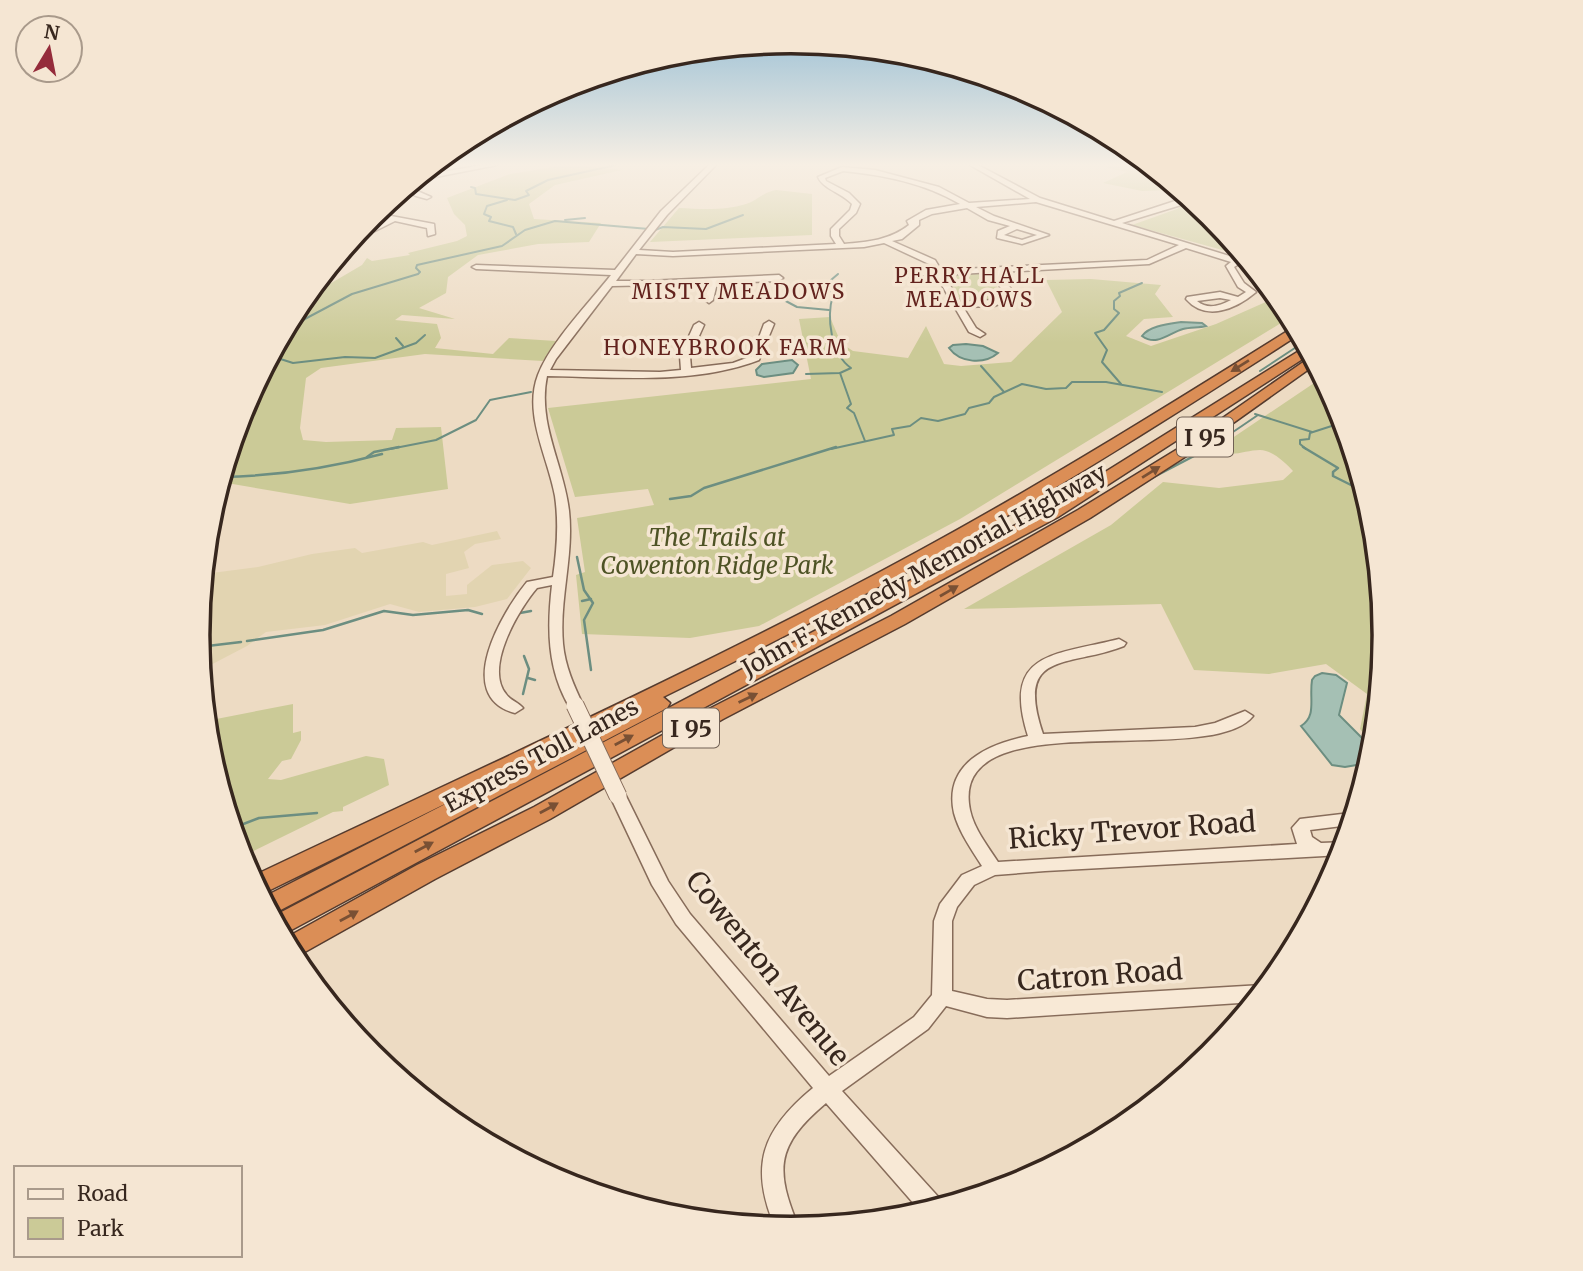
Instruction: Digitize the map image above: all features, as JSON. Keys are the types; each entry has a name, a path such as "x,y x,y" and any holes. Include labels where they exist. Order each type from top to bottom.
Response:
{"highway":[{"name":"John F. Kennedy Memorial Highway","path":"265,882 730,655 910,562 1032,494 1289,336"},
{"name":"Express Toll Lanes","path":"286,921 1052,513 1300,354"},
{"name":"John F. Kennedy Memorial Highway","path":"299,943 542,813 716,714 887,626 1049,534 1186,450 1306,365"},
{"name":"Express Toll Lanes","path":"275,903 682,692 709,674 730,655"}],"street":[{"path":"425,224 433,230 431,234"},
{"name":"Cowenton Avenue","path":"656,224 551,358 539,389 539,418 558,480 563,510 556,643 559,665 575,705 661,885 683,919 827,1089 927,1201"},
{"path":"840,224 835,229 835,236 841,245"},
{"path":"635,252 673,254 886,241 903,235 913,224"},
{"path":"1012,224 1017,226 1045,235 1022,242 1000,236 1017,226"},
{"path":"1114,224 1236,260"},
{"path":"886,241 927,257 939,272 972,330 980,334"},
{"path":"905,274 1137,264 1153,260 1186,244"},
{"path":"1237,262 1230,266 1241,285 1252,292 1237,299"},
{"path":"476,267 618,273"},
{"path":"958,305 994,303 1009,297 1009,292 995,270"},
{"path":"610,284 779,278"},
{"path":"709,300 713,281"},
{"path":"543,373 643,376 735,366 754,360 769,324"},
{"path":"686,372 685,356 699,325"},
{"path":"515,708 499,696 495,685 493,662 498,642 513,610 532,585 559,579"},
{"path":"1037,739 1025,700 1029,682 1034,674 1054,660 1119,643"},
{"path":"993,869 962,811 961,801 965,783 976,764 985,757 1007,746 1037,739 1196,732 1226,726 1245,716"},
{"path":"1319,850 1304,841 1301,828 1306,823 1342,821"},
{"name":"Ricky Trevor Road","path":"942,997 943,921 949,904 968,880 993,869 1059,863 1332,849"},
{"name":"Catron Road","path":"942,997 987,1008 1007,1009 1249,994"},
{"path":"782,1217 773,1196 772,1159 778,1140 790,1122 827,1089 921,1023 942,997"}],"shaded area":[{"path":"1181,322 1202,323 1206,326 1183,329 1158,340 1142,336 1154,328"},
{"path":"966,344 983,346 998,353 986,359 972,361 959,357 949,348"},
{"path":"792,360 798,365 793,373 764,377 757,375 756,370 762,364"},
{"path":"497,531 501,539 475,544 464,552 469,568 446,574 446,596 467,594 467,585 492,565 523,561 531,568 507,599 475,607 419,612 390,604 325,625 266,632 247,646 211,665 214,573 355,548 362,553 423,542 432,545"},
{"path":"1322,673 1336,675 1347,683 1339,715 1364,740 1358,765 1345,767 1332,765 1301,726 1311,712 1312,680"}],"green space":[{"path":"600,224 589,242 538,244 478,255 448,277 446,293 419,308 455,319 402,315 395,320 437,324 441,338 435,348 493,354 509,338 556,341 543,361 425,354 321,368 306,378 300,428 303,440 326,442 392,440 396,428 441,427 448,489 350,504 230,484 254,413 270,378 288,345 328,285 362,265 367,258 372,261 410,255 408,253 457,241 467,236 465,225"},
{"path":"665,224 812,224 812,235 650,242"},
{"path":"1203,224 1229,252 1132,225"},
{"path":"991,273 998,292 997,297 980,302 961,302 946,275"},
{"name":"The Trails at Cowenton Ridge Park","path":"1091,279 1161,285 1155,294 1173,317 1144,319 1126,336 1151,346 1216,324 1267,301 1281,323 960,519 759,626 690,638 582,634 576,575 585,572 577,518 654,505 648,489 575,497 548,408 811,379 799,319 830,317 841,343 853,351 908,358 926,326 944,364 961,366 1011,362 1062,312 1046,280"},
{"path":"1315,382 1329,413 1353,485 1368,560 1373,636 1372,674 1364,734 1360,729 1367,694 1326,664 1269,674 1194,670 1161,604 964,609 1111,525 1163,482 1219,488 1283,480 1293,471 1269,452 1260,450 1232,454 1216,449"},
{"path":"293,704 293,733 301,731 301,740 291,759 282,761 268,779 281,780 366,756 384,759 389,785 343,807 343,811 333,812 252,852 230,786 216,719"}],"waterway":[{"path":"502,224 513,227 516,234"},
{"path":"304,319 352,294 418,274 420,272 416,268 417,265 502,246 525,230 544,224"},
{"path":"594,224 649,229"},
{"path":"655,230 663,227 706,229 718,224"},
{"path":"838,274 831,280 835,289 831,292 830,325 839,354 851,368 840,373"},
{"path":"1121,384 1102,362 1107,350 1095,333 1104,330 1119,313 1114,309 1114,301 1120,296 1119,293 1142,283"},
{"path":"775,299 782,299 797,307 829,310"},
{"path":"280,359 293,363 345,357 375,358 416,343 425,335"},
{"path":"396,338 403,346"},
{"path":"1260,371 1296,347"},
{"path":"981,366 1004,392"},
{"path":"806,374 840,373"},
{"path":"840,373 851,404 847,408 854,413 865,441"},
{"path":"831,449 894,435 892,429 910,426 921,418 938,421 965,414 969,408 989,403 994,397 1022,384 1046,389 1066,388 1072,382 1106,382 1162,392"},
{"path":"390,449 436,440 476,420 490,400 531,392"},
{"path":"1255,414 1312,432"},
{"path":"1208,449 1258,415"},
{"path":"1305,448 1300,444 1300,440 1309,439 1310,433 1333,425"},
{"path":"367,457 374,452 399,447"},
{"path":"670,499 691,496 704,488 836,447"},
{"path":"1203,452 1210,447"},
{"path":"1305,448 1338,468 1333,472 1333,476 1353,486"},
{"path":"233,476 303,470 382,454"},
{"path":"1150,479 1194,456"},
{"path":"577,557 584,590 590,599"},
{"path":"582,601 590,599"},
{"path":"590,599 593,603 584,620 591,670"},
{"path":"247,641 323,630 384,611 413,615 468,610 482,614"},
{"path":"520,613 531,611"},
{"path":"210,646 241,642"},
{"path":"523,694 529,669 524,656"},
{"path":"528,678 535,680"},
{"path":"242,825 259,818 317,813"}],"district":[{"name":"PERRY HALL MEADOWS","path":"970,287"},
{"name":"MISTY MEADOWS","path":"739,291"},
{"name":"HONEYBROOK FARM","path":"726,347"}]}
